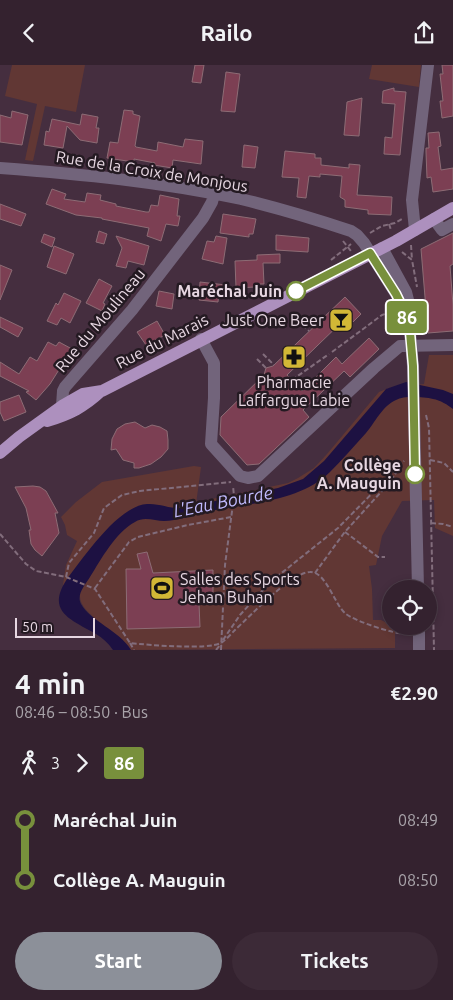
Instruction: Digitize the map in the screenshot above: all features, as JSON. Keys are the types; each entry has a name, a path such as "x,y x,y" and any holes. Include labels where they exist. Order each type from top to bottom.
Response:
{"main road":[{"path":"376,251 453,208"},
{"name":"Rue du Marais","path":"40,423 74,411 88,403 102,391 376,251"},
{"name":"Rue du Marais","path":"62,406 83,395 102,391"},
{"path":"0,453 18,437 62,406"}],"street":[{"path":"415,230 412,200 428,65"},
{"name":"Rue de la Croix de Monjous","path":"0,168 98,177 214,194 249,201 320,222 350,231 361,238"},
{"name":"Rue du Moulineau","path":"62,406 65,387 132,310 203,218 212,202 214,194"},
{"path":"434,219 442,230 453,225"},
{"path":"361,238 376,251 406,292 409,304 413,375 419,409 418,580"},
{"path":"201,339 214,363 211,445 240,476 248,478 258,477 400,346 453,345"},
{"path":"419,635 419,650"}],"path":[{"path":"348,246 382,226 398,222 413,210"},
{"path":"332,352 382,315 394,311"},
{"path":"297,319 309,331"},
{"path":"263,354 274,365"},
{"path":"292,381 329,354"},
{"path":"257,359 266,368"},
{"path":"419,409 429,428 434,650"},
{"path":"430,460 444,463 453,472"},
{"path":"216,650 240,615 260,593 279,575 338,528 404,461 390,482 344,532 315,573"},
{"path":"66,577 69,563 94,533 104,509 122,495 140,491 232,482 234,496 225,565 221,650"},
{"path":"95,589 129,543 138,537 231,517"},
{"path":"431,523 453,527"},
{"path":"344,532 378,557 385,557"},
{"path":"0,534 26,564 36,571 66,577 95,589 134,650"},
{"path":"130,643 196,647 221,643 293,578 309,572 315,573 328,585 345,613 362,622 382,629"}],"shaded area":[{"path":"12,65 85,65 76,112 45,106 33,161 25,160 37,104 5,96"},
{"path":"372,65 421,65 419,87 369,79"},
{"path":"429,355 453,355 453,536 435,528 434,500 402,501 382,536 376,565 369,566 373,620 382,620 382,635 395,635 395,648 131,650 92,616 81,602 80,595 63,585 66,565 77,541 67,535 61,517 76,502 102,482 194,466 201,467 196,504 288,483 314,468 379,392 389,388 424,384"}],"water":[{"name":"L'Eau Bourde","path":"406,382 453,394 453,409 438,400 414,397 400,398 387,406 366,433 330,472 303,490 271,500 205,512 174,520 142,519 128,526 110,547 84,587 80,594 80,601 91,616 119,637 131,650 113,650 101,637 64,614 59,600 61,590 67,579 92,546 125,513 147,504 182,508 278,488 303,479 324,461 386,389"}],"building":[{"path":"195,65 204,65 201,83 192,82"},
{"path":"442,65 453,65 453,116 442,118 440,101 443,101 440,74 443,74"},
{"path":"226,72 240,74 235,112 221,111"},
{"path":"394,88 394,91 406,92 400,155 384,154 385,137 392,138 395,104 382,103 383,91"},
{"path":"362,98 359,136 344,135 347,102"},
{"path":"124,110 133,111 133,114 140,116 136,147 157,151 158,142 183,147 185,139 203,141 201,164 173,160 172,168 134,159 134,162 107,158 110,142 118,143"},
{"path":"12,111 28,115 22,145 0,142 0,115 11,118"},
{"path":"82,114 98,117 96,128 99,128 97,143 80,140 67,126 63,148 44,145 46,131 49,132 52,119 80,125"},
{"path":"439,132 441,146 438,147 441,170 453,168 453,189 433,192 431,177 427,178 426,148 429,148 428,133"},
{"path":"244,145 258,147 255,168 242,167"},
{"path":"285,151 315,154 315,158 321,158 321,165 349,168 349,164 360,165 357,195 392,197 391,215 368,214 368,210 345,207 345,200 340,197 342,176 320,174 320,177 309,176 306,198 297,197 299,178 282,177"},
{"path":"52,189 66,194 64,199 85,202 87,193 101,195 100,200 116,204 116,206 146,212 149,212 151,205 158,206 160,195 179,199 177,216 180,216 178,226 166,224 161,241 147,236 149,228 102,218 76,215 46,204"},
{"path":"0,204 26,214 21,226 0,219"},
{"path":"223,214 256,219 253,234 249,234 249,237 220,233"},
{"path":"99,231 107,234 104,244 96,242"},
{"path":"453,233 453,264 450,266 453,331 428,333 421,249"},
{"path":"44,234 55,238 52,247 41,242"},
{"path":"276,235 309,238 308,252 276,250"},
{"path":"116,236 149,246 144,265 128,261 126,268 116,266 122,248"},
{"path":"216,236 227,238 223,264 202,259 207,241 214,242"},
{"path":"54,246 74,254 66,274 47,267"},
{"path":"280,254 280,263 263,263 264,284 255,284 255,287 236,288 235,261 257,260 257,255"},
{"path":"0,265 12,270 0,300"},
{"path":"99,279 112,286 103,303 105,304 102,311 86,303"},
{"path":"200,282 226,285 226,293 219,292 218,302 199,300"},
{"path":"159,291 174,294 172,309 156,306"},
{"path":"64,293 81,301 70,323 61,318 57,325 47,321 56,303 58,305"},
{"path":"345,297 361,314 353,322 348,316 287,375 302,391 336,357 342,364 369,338 379,349 350,377 344,371 303,410 309,417 259,464 247,465 220,435 221,417 264,375 266,368 273,366"},
{"path":"0,317 23,328 18,337 0,327"},
{"path":"157,321 165,335 146,345 137,332"},
{"path":"48,342 56,346 59,342 72,349 50,384 36,400 26,392 29,391 0,376 0,362 19,374 30,357 37,361"},
{"path":"19,395 26,412 4,421 0,412 0,402"},
{"path":"135,422 145,428 152,425 160,427 167,431 168,440 168,449 161,457 151,464 139,468 134,468 134,463 123,460 116,449 111,450 112,439 117,429 125,424"},
{"path":"15,487 40,487 46,491 58,513 55,513 59,533 42,556 31,544 29,530 31,530 26,508"},
{"name":"Salles des Sports Jehan Buhan","path":"147,552 153,573 213,570 213,604 199,604 200,627 127,629 126,569 141,569 137,554"}],"bus line":[{"name":"86","path":"296,291 370,253 396,294 409,321 413,366 415,474"}],"place":[{"name":"Maréchal Juin","path":"296,291"},
{"name":"Just One Beer","path":"341,320"},
{"name":"Pharmacie Laffargue Labie","path":"294,357"},
{"name":"Collège A. Mauguin","path":"415,474"},
{"name":"Salles des Sports Jehan Buhan","path":"162,588"}]}
